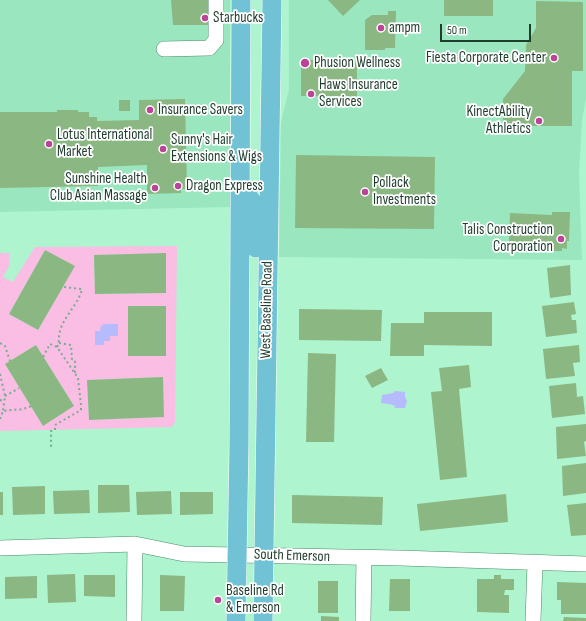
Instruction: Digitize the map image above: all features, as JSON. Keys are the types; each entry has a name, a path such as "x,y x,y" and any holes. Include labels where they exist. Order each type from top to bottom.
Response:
{"main road":[{"name":"West Baseline Road","path":"236,621 239,444 241,0"},
{"name":"West Baseline Road","path":"263,621 272,0"},
{"path":"240,193 248,196 253,203 257,270 258,274 268,280"}],"street":[{"path":"164,49 209,48 213,45 216,40 216,0"},
{"path":"134,621 136,544"},
{"name":"South Emerson","path":"0,548 136,544 184,554 236,554 586,564"},
{"path":"363,621 364,558"},
{"path":"533,621 535,563"}],"path":[{"path":"57,347 59,343 59,332 74,305 79,300 82,289 63,287"},
{"path":"0,343 5,346 10,361"},
{"path":"59,343 71,345 72,359 75,360 75,373"},
{"path":"43,357 50,344 57,347 78,378 81,410 55,424 56,430 51,431 51,449"},
{"path":"0,374 5,396 3,411 0,419"},
{"path":"5,396 20,388"},
{"path":"0,400 4,402"},
{"path":"3,411 12,409 24,410 31,406"}],"shaded area":[{"path":"0,0 230,0 230,207 0,212"},
{"path":"289,0 586,0 586,98 582,120 579,173 582,260 279,257 281,122 289,89"},
{"path":"177,246 175,422 172,427 0,431 0,253 9,253 10,264 3,277 13,282 35,247","holes":["45,250 74,266 38,330 9,314","166,254 166,293 95,294 94,255","128,306 165,306 166,356 128,356","36,345 74,406 43,426 5,364","162,377 164,417 89,420 87,380"]}],"water":[{"path":"104,324 118,324 118,336 110,336 110,341 104,341 104,345 95,345 95,331 100,331 101,326"},
{"path":"395,391 405,392 407,401 405,408 395,408 394,405 381,403 382,395 393,393"}],"building":[{"path":"171,0 209,0 213,25 173,25"},
{"path":"328,0 360,0 343,16"},
{"path":"444,0 493,0 493,16 444,16"},
{"name":"Fiesta Corporate Center","path":"536,1 583,2 583,71 572,71 572,126 503,126 503,99 525,71 526,45 536,28"},
{"name":"ampm","path":"388,11 396,11 395,48 385,48 385,50 365,50 365,20 372,15 388,15"},
{"path":"301,60 357,60 357,96 301,96"},
{"path":"185,99 187,189 181,189 181,193 147,194 147,165 98,167 98,186 0,188 0,112 57,112 57,110 78,110 78,112 89,112 89,117 97,117 97,121 139,120 139,100"},
{"path":"119,100 130,100 130,111 119,111"},
{"name":"Pollack Investments","path":"296,155 435,157 434,229 295,228"},
{"path":"552,212 570,212 569,241 567,241 567,249 562,248 562,251 523,251 523,248 512,248 512,242 509,242 510,213 552,215"},
{"path":"45,250 75,266 38,330 9,314"},
{"path":"166,253 166,293 95,294 94,255"},
{"path":"570,265 571,295 550,298 547,268"},
{"path":"574,302 576,314 571,315 572,320 576,320 577,333 546,337 542,306"},
{"path":"128,306 166,306 166,356 128,356"},
{"path":"299,309 382,310 381,341 299,340"},
{"path":"424,312 492,312 492,346 424,345 424,356 390,356 391,323 424,323"},
{"path":"36,345 74,406 43,426 5,364"},
{"path":"579,345 580,362 573,363 575,376 546,379 543,349"},
{"path":"308,353 336,354 334,442 306,442"},
{"path":"469,365 471,387 459,389 467,477 440,480 431,392 442,391 439,368"},
{"path":"381,368 388,380 372,388 365,376"},
{"path":"163,377 164,417 89,420 87,380"},
{"path":"576,383 577,397 583,396 585,414 552,418 549,386"},
{"path":"586,424 586,441 584,442 586,456 557,459 556,427"},
{"path":"586,463 586,493 563,496 562,466"},
{"path":"98,485 129,485 130,512 98,513"},
{"path":"45,486 45,514 13,515 12,487"},
{"path":"89,490 90,513 54,514 53,491"},
{"path":"171,491 172,514 137,515 136,492"},
{"path":"0,492 3,492 3,515 0,515"},
{"path":"180,492 213,492 213,514 180,515"},
{"path":"506,494 508,522 420,531 417,504"},
{"path":"292,495 383,497 382,525 292,523"},
{"path":"586,503 586,535 571,536 567,505"},
{"path":"75,574 76,602 48,603 47,575"},
{"path":"84,575 115,575 115,597 84,596"},
{"path":"160,575 185,576 184,611 160,611"},
{"path":"494,575 501,575 501,579 514,579 514,590 505,590 504,595 509,595 509,613 477,612 477,579 494,579"},
{"path":"37,576 37,598 5,599 5,577"},
{"path":"390,579 410,579 410,611 389,611"},
{"path":"318,581 338,581 338,613 318,613"},
{"path":"557,582 586,583 586,614 561,614 561,600 557,600"},
{"path":"321,616 339,617 339,621 321,621"},
{"path":"564,617 586,618 586,621 563,621"}],"place":[{"name":"Starbucks","path":"205,18"},
{"name":"ampm","path":"381,28"},
{"name":"Fiesta Corporate Center","path":"554,58"},
{"name":"Phusion Wellness","path":"305,63"},
{"name":"Haws Insurance Services","path":"311,94"},
{"name":"Insurance Savers","path":"150,110"},
{"name":"KinectAbility Athletics","path":"539,121"},
{"name":"Lotus International Market","path":"49,144"},
{"name":"Sunny's Hair Extensions & Wigs","path":"163,149"},
{"name":"Dragon Express","path":"178,186"},
{"name":"Sunshine Health Club Asian Massage","path":"155,188"},
{"name":"Pollack Investments","path":"365,192"},
{"name":"Talis Construction Corporation","path":"561,239"},
{"name":"Baseline Rd & Emerson","path":"218,600"}]}
